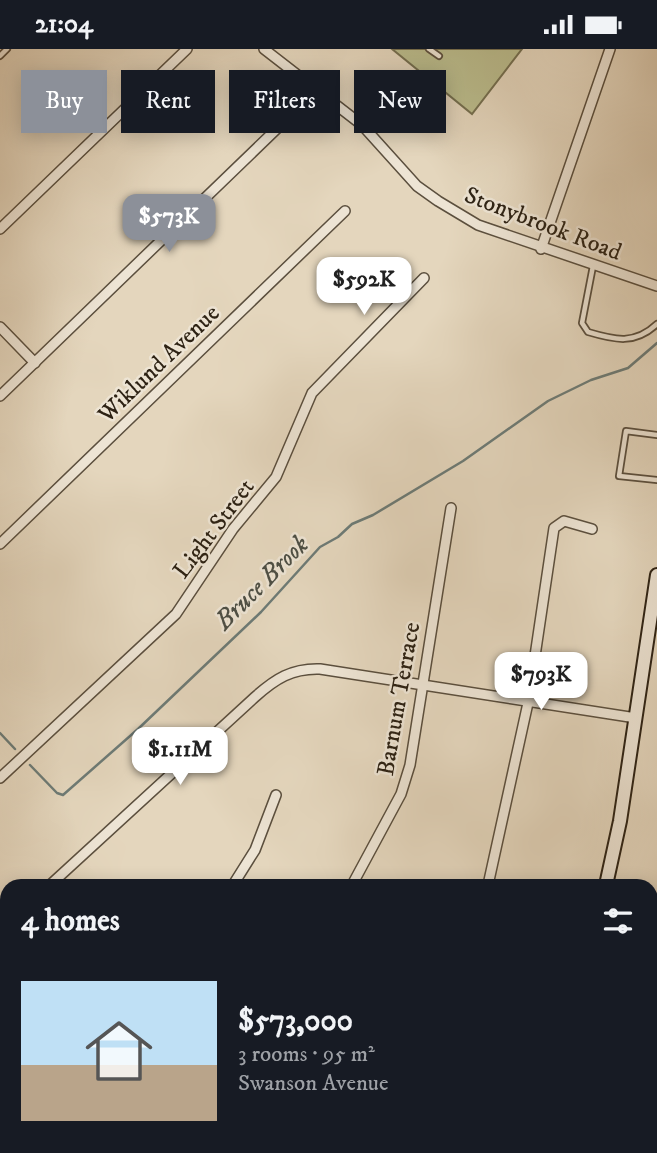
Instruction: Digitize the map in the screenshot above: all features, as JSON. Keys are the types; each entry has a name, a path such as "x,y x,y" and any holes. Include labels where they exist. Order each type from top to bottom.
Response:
{"main road":[{"path":"607,879 620,821 657,575"}],"street":[{"path":"0,229 187,49"},
{"name":"Stonybrook Road","path":"264,49 291,70"},
{"path":"541,249 610,49"},
{"name":"Stonybrook Road","path":"340,108 362,125 426,193 478,225 541,249 657,286"},
{"path":"0,396 273,133"},
{"name":"Wiklund Avenue","path":"0,544 345,211"},
{"name":"Light Street","path":"0,778 176,614 226,537 276,477 312,393 424,278"},
{"path":"0,327 35,363"},
{"name":"Barnum Terrace","path":"355,879 401,794 410,765 451,508"},
{"path":"489,879 528,703 554,528 558,522 592,529"},
{"path":"57,879 266,688 281,676 302,670 320,669 636,718"},
{"path":"237,879 255,850 276,795"}],"lane":[{"path":"0,56 8,49"},
{"path":"429,49 439,56"},
{"path":"593,266 584,328 608,338 627,341 637,338 657,324"},
{"path":"657,435 626,431 619,476 657,480"}],"green space":[{"path":"392,49 522,49 472,114 446,93 446,70 418,70"}],"waterway":[{"name":"Bruce Brook","path":"30,765 57,793 63,795 138,729 261,612 320,547 338,537 352,524 373,515 463,461 548,401 591,380 628,368 657,343"},
{"name":"Bruce Brook","path":"0,733 15,749"}]}
